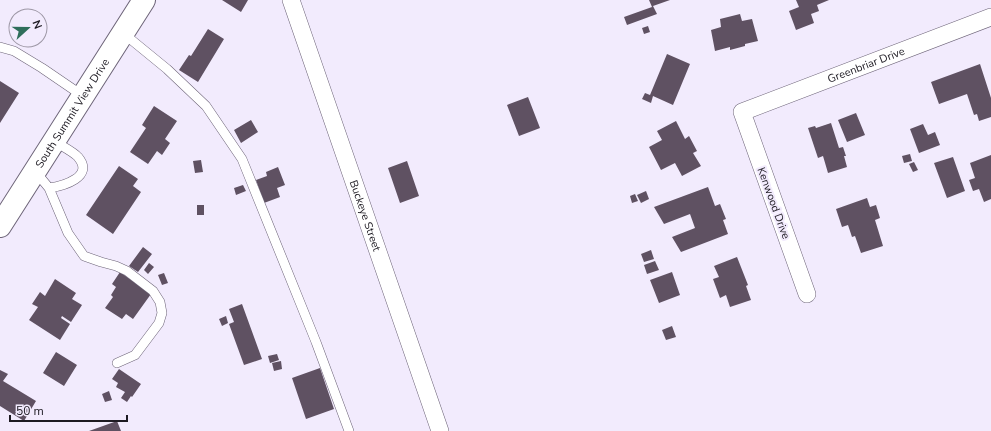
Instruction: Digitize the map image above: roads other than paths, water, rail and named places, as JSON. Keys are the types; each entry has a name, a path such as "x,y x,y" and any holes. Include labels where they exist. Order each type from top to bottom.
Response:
{"street":[{"name":"South Summit View Drive","path":"0,226 144,0"},
{"name":"Buckeye Street","path":"291,0 440,431"},
{"name":"Greenbriar Drive","path":"742,112 991,17"},
{"name":"Kenwood Drive","path":"742,112 807,294"}],"lane":[{"path":"123,33 167,69 206,106 242,159 316,342 349,431"},
{"path":"0,47 14,51 83,96"},
{"path":"49,188 66,184 74,180 83,170 82,163 78,156 54,141"},
{"path":"35,170 49,188 68,233 84,256 127,271 153,291 160,302 162,313 159,323 135,355 117,363"}]}
